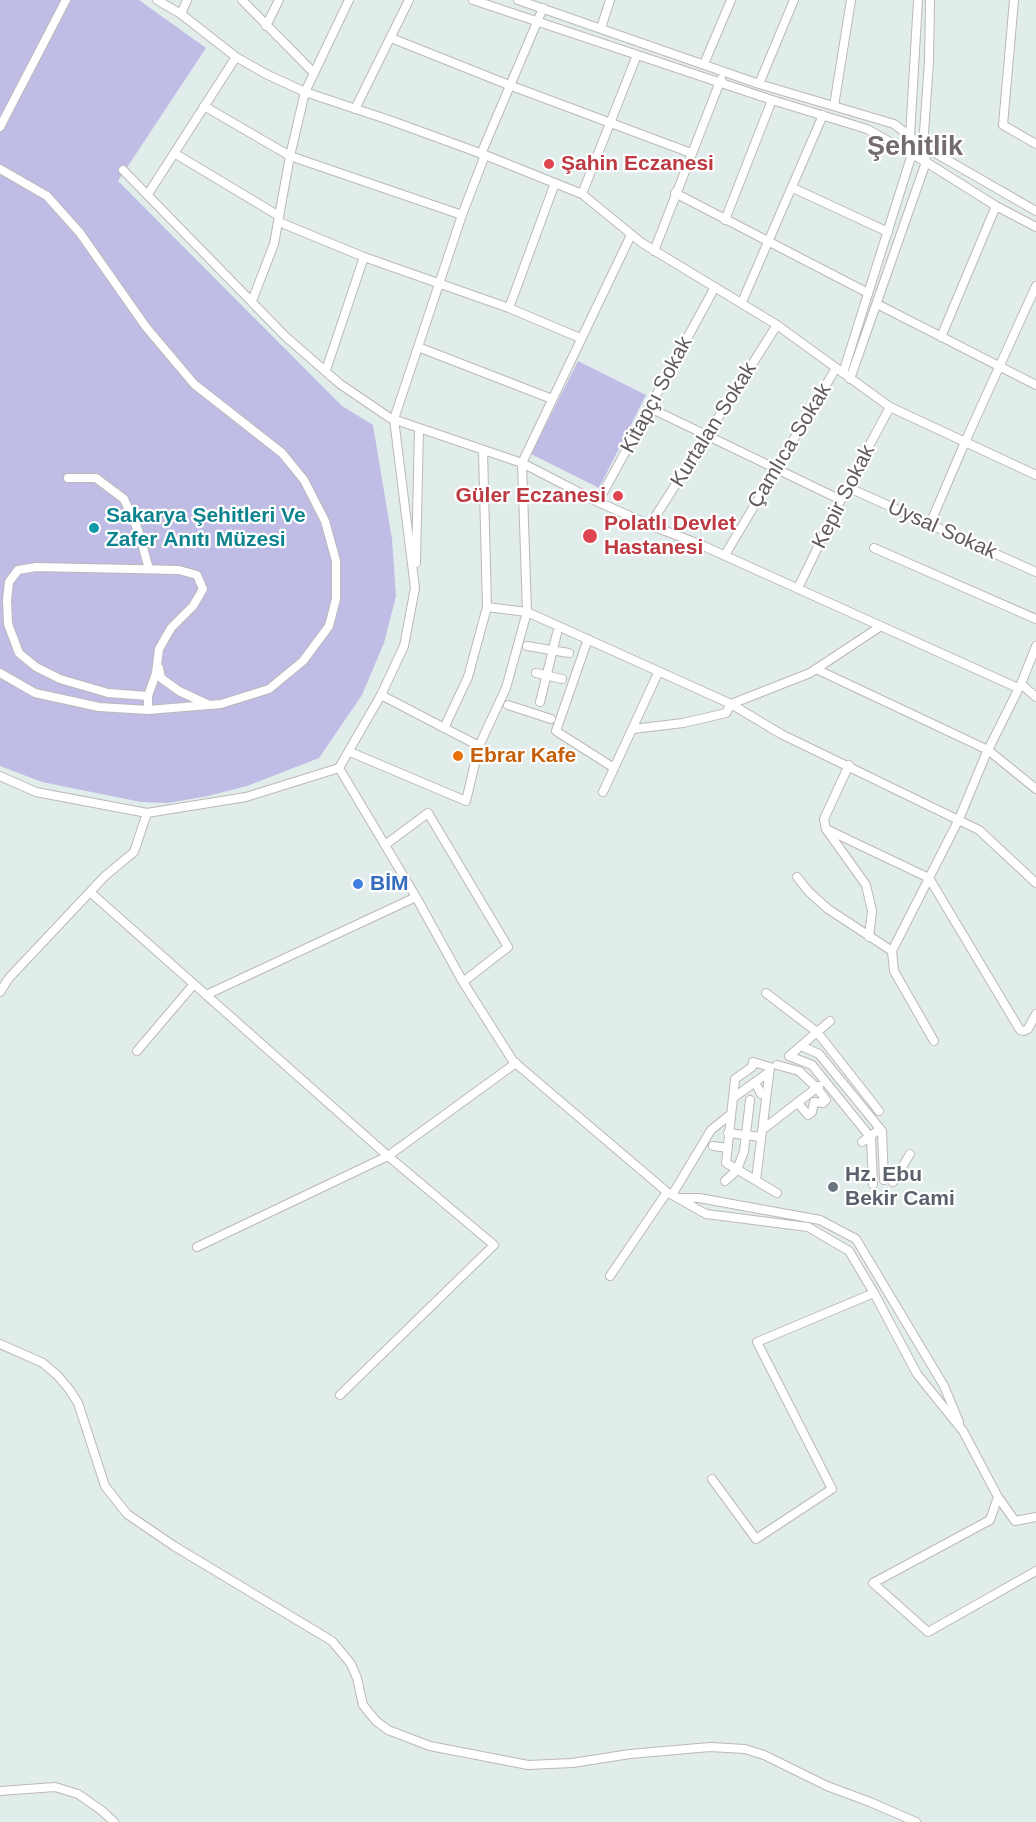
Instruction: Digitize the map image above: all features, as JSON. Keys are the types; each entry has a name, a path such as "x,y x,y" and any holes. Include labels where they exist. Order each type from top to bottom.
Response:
{"street":[{"path":"0,128 66,0"},
{"path":"157,0 181,14 236,57 305,92 483,154 582,194 654,251 777,325 890,406 1036,475"},
{"path":"181,14 187,0"},
{"path":"242,0 313,72"},
{"path":"266,26 279,0"},
{"path":"252,302 274,244 290,156 305,92 349,0"},
{"path":"355,109 409,0"},
{"path":"473,0 772,100 867,129 926,162 996,206 1036,227"},
{"path":"518,0 530,2 759,84 894,123 923,147 1036,211"},
{"path":"601,28 610,0"},
{"path":"704,64 732,0"},
{"path":"759,84 794,0"},
{"path":"834,106 851,0"},
{"path":"912,154 910,136 918,0"},
{"path":"850,379 926,162 923,147 929,62 930,0"},
{"path":"1014,0 1004,125 1036,144"},
{"path":"415,588 394,419 483,154 509,85 543,8"},
{"path":"391,38 691,153"},
{"path":"582,194 637,55"},
{"path":"148,194 236,57"},
{"path":"654,251 718,82 727,72"},
{"path":"725,220 772,100"},
{"path":"204,106 290,156 462,215"},
{"path":"742,303 823,116"},
{"path":"174,153 279,219 364,257 509,308 580,338"},
{"name":"Çamlıca Sokak","path":"725,555 776,469 839,371 868,292 912,154"},
{"path":"0,170 47,196 80,233 146,327 194,384 282,453 304,480 326,521 336,561 336,599 329,626 303,661 269,689 221,704 148,710 99,706 35,693 0,673"},
{"path":"123,170 286,337 340,384 394,419 522,463 598,502 725,555 1019,686 1036,697"},
{"path":"509,308 555,183"},
{"path":"793,188 888,232"},
{"path":"675,193 868,292"},
{"path":"941,337 996,206"},
{"path":"350,752 466,801 480,746 506,688 528,612 522,463 631,235"},
{"path":"326,370 364,257"},
{"path":"930,524 1036,286"},
{"name":"Kitapçı Sokak","path":"598,502 715,287"},
{"path":"877,304 1036,385"},
{"name":"Kurtalan Sokak","path":"650,525 777,325"},
{"path":"418,347 552,399"},
{"name":"Kepir Sokak","path":"798,588 890,406"},
{"path":"650,408 841,500"},
{"path":"0,776 36,792 147,813 246,797 339,768 381,695 404,645 415,588 419,428"},
{"path":"444,728 468,677 487,607 483,450"},
{"path":"68,478 96,478 124,499 138,530 148,569"},
{"name":"Uysal Sokak","path":"848,487 1036,572"},
{"path":"874,548 1036,619"},
{"path":"148,696 108,693 60,679 36,667 19,652 8,624 7,600 9,582 18,570 36,567 148,569 179,570 197,575 203,589 193,606 171,628 159,649 156,673 148,696 148,710"},
{"path":"487,607 528,612 658,673 731,704 781,734 979,830 1036,883"},
{"path":"633,729 683,723 726,713 731,704 816,669 881,626"},
{"path":"540,702 557,633"},
{"path":"588,639 556,731 614,768"},
{"path":"527,646 569,653"},
{"path":"934,1041 894,971 892,951 959,819 1036,646"},
{"path":"158,662 162,678 178,691 208,705"},
{"path":"816,669 988,750 1036,789"},
{"path":"536,673 562,679"},
{"path":"603,792 658,673"},
{"path":"381,695 480,746"},
{"path":"508,705 550,719"},
{"path":"849,765 824,819 826,829 866,885 872,911 869,937"},
{"path":"339,768 416,897 463,982 516,1063 673,1195 706,1214 808,1227 849,1251 917,1374 963,1431"},
{"path":"0,992 9,978 90,892 134,852 147,813"},
{"path":"385,844 428,813 508,947 463,982"},
{"path":"826,829 929,878 1020,1030 1028,1029 1036,1014"},
{"path":"797,877 809,892 828,909 892,951"},
{"path":"90,892 388,1156 494,1245 340,1395"},
{"path":"206,995 416,897"},
{"path":"137,1051 194,984"},
{"path":"766,993 817,1032 879,1112"},
{"path":"830,1021 789,1056 812,1065 870,1136 873,1184"},
{"path":"801,1046 819,1054 882,1131 889,1181 910,1154"},
{"path":"753,1099 740,1093 735,1079 752,1067 753,1062 770,1067 756,1180"},
{"path":"197,1247 388,1156 516,1063"},
{"path":"777,1065 799,1071 826,1100 823,1103 814,1102 808,1095"},
{"path":"729,1133 746,1135 762,1130 844,1067"},
{"path":"769,1072 740,1093 731,1114 726,1163 777,1193"},
{"path":"725,1181 737,1170 744,1151 755,1082"},
{"path":"798,1103 808,1115 812,1112 814,1102"},
{"path":"610,1276 673,1195 711,1130 731,1114"},
{"path":"747,1122 762,1130"},
{"path":"862,1142 880,1129"},
{"path":"713,1146 728,1148"},
{"path":"673,1195 820,1220 856,1239 944,1386 963,1431 998,1497 1015,1521 1036,1517"},
{"path":"712,1479 756,1539 832,1489 757,1342 874,1293"},
{"path":"0,1344 43,1363 69,1389 78,1403 101,1476 111,1495 127,1514 174,1546 332,1641 351,1664 357,1678 360,1699 367,1711 388,1730 429,1746 528,1765 572,1763 630,1754 710,1747 745,1749 764,1755 827,1786 916,1822"},
{"path":"998,1497 990,1520 873,1583 928,1632 1036,1571"},
{"path":"0,1791 55,1787 78,1794 114,1822"}],"shaded area":[{"path":"0,0 139,0 206,48 118,181 342,406 373,425 392,539 396,596 384,643 362,695 319,758 247,786 168,803 141,802 42,782 0,766"},
{"path":"578,361 646,395 599,488 531,454"}],"place":[{"name":"Şahin Eczanesi","path":"549,164"},
{"name":"Güler Eczanesi","path":"618,496"},
{"name":"Sakarya Şehitleri Ve Zafer Anıtı Müzesi","path":"94,528"},
{"name":"Polatlı Devlet Hastanesi","path":"590,536"},
{"name":"Ebrar Kafe","path":"458,756"},
{"name":"BİM","path":"358,884"},
{"name":"Hz. Ebu Bekir Cami","path":"833,1187"}],"district":[{"name":"Şehitlik","path":"915,148"}]}
